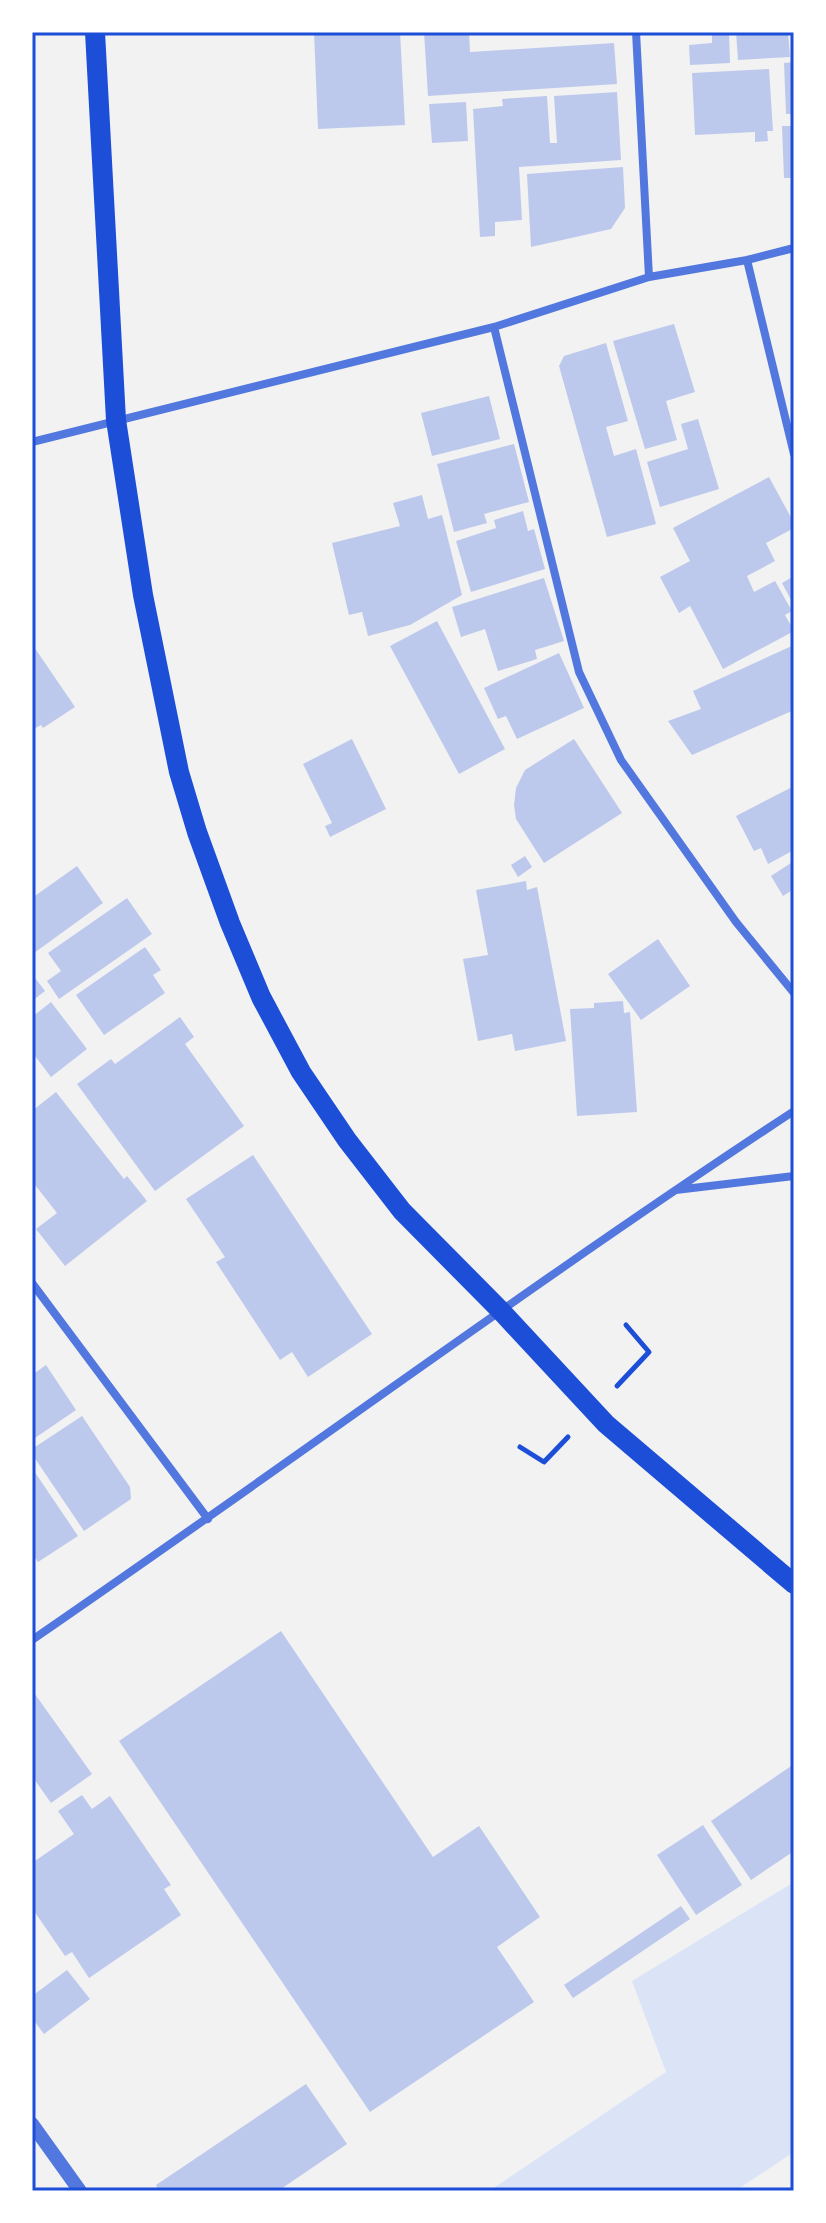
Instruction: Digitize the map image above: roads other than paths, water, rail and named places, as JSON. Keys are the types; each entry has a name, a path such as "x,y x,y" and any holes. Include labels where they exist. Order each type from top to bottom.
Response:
{"main road":[{"path":"95,32 116,420 143,595 179,772 230,923 261,997 301,1072 347,1140 402,1211 606,1424 794,1584"}],"street":[{"path":"636,32 649,277"},
{"path":"32,442 494,327 649,277 747,260 794,248"},
{"path":"747,260 794,454"},
{"path":"494,327 579,672 621,760 736,922 794,993"},
{"path":"32,1640 674,1190 794,1111"},
{"path":"674,1190 794,1176"},
{"path":"32,1283 208,1519"},
{"path":"32,2124 80,2191"}]}
